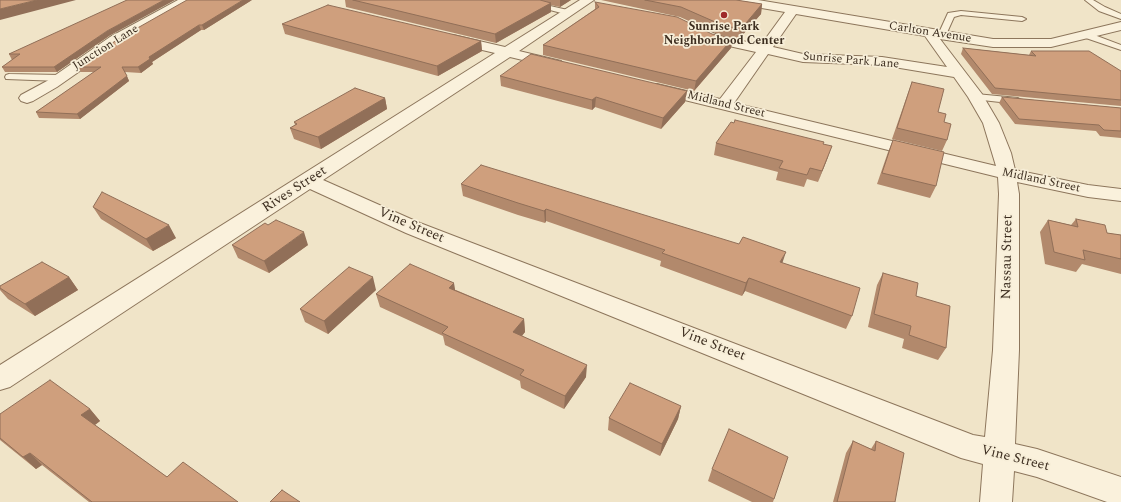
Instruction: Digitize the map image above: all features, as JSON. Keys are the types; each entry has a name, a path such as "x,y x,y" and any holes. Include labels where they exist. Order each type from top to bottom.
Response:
{"street":[{"name":"Junction Lane","path":"27,98 60,78 115,40 187,0"},
{"name":"Carlton Avenue","path":"738,0 993,43 1051,43 1121,26"},
{"name":"Rives Street","path":"0,379 508,53 585,6"},
{"path":"724,105 763,49 793,10"},
{"name":"Sunrise Park Lane","path":"694,29 716,39 803,58 882,61 957,73"},
{"name":"Nassau Street","path":"936,34 957,73 976,97 991,123 1002,153 1007,174 1009,194 1006,350 996,502"},
{"path":"440,36 570,68"},
{"name":"Midland Street","path":"639,84 1007,174 1074,188 1121,195"},
{"name":"Vine Street","path":"309,181 413,228 972,448 999,456 1037,463 1121,492"}],"lane":[{"path":"515,0 585,6"},
{"path":"1088,0 1102,9 1121,16"},
{"path":"936,34 951,14 1022,19"},
{"path":"1086,35 1121,48"},
{"path":"9,77 60,78"},
{"path":"976,97 1029,102"}],"building":[{"path":"0,0 37,0 0,9"},
{"path":"127,0 164,0 107,31 54,67 2,67 20,54 9,54"},
{"path":"187,0 243,0 202,25 199,25 149,57 150,59 138,67 122,67 127,76 77,114 36,112 101,67 78,67 118,39"},
{"path":"353,0 540,0 551,3 495,34"},
{"path":"645,0 736,0 762,4 741,29 722,25 681,7"},
{"path":"595,2 677,17 712,34 733,38 696,81 543,45 599,7"},
{"path":"328,5 481,41 437,66 282,24"},
{"path":"963,48 1036,56 1031,51 1089,51 1121,71 1121,100 995,88"},
{"path":"531,54 687,91 663,118 596,97 592,100 500,76"},
{"path":"912,82 944,89 938,112 946,114 944,122 951,124 947,140 897,128"},
{"path":"355,88 385,98 318,137 290,128 297,124 294,122"},
{"path":"1002,97 1121,108 1121,131 1104,130 1099,125 1019,119"},
{"path":"735,120 824,142 823,144 832,146 822,171 810,168 807,175 779,168 783,161 716,143 731,122 734,123"},
{"path":"893,140 944,152 936,186 882,173"},
{"path":"481,165 739,244 743,237 786,252 780,262 860,288 852,316 749,278 746,283 662,253 665,250 546,209 544,211 461,184"},
{"path":"102,192 169,225 146,239 93,207"},
{"path":"1076,219 1105,225 1107,233 1121,235 1121,259 1083,250 1085,260 1054,252 1048,220 1078,227"},
{"path":"276,220 304,232 264,261 232,245 265,223 268,225"},
{"path":"42,262 69,277 25,304 0,288 0,286"},
{"path":"410,264 454,283 449,288 524,319 513,332 587,365 565,396 520,375 524,370 442,333 448,327 376,294"},
{"path":"349,267 373,277 324,321 300,309"},
{"path":"883,273 918,283 916,296 950,306 946,348 909,335 911,326 874,314"},
{"path":"50,380 90,409 81,415 167,477 183,462 238,502 92,502 30,453 23,457 0,438 0,414"},
{"path":"630,383 681,406 662,444 609,418"},
{"path":"729,429 788,457 774,499 712,469"},
{"path":"853,441 875,451 876,441 904,453 895,502 837,502"},
{"path":"282,490 300,502 270,502"}],"place":[{"name":"Sunrise Park Neighborhood Center","path":"724,15"}]}
